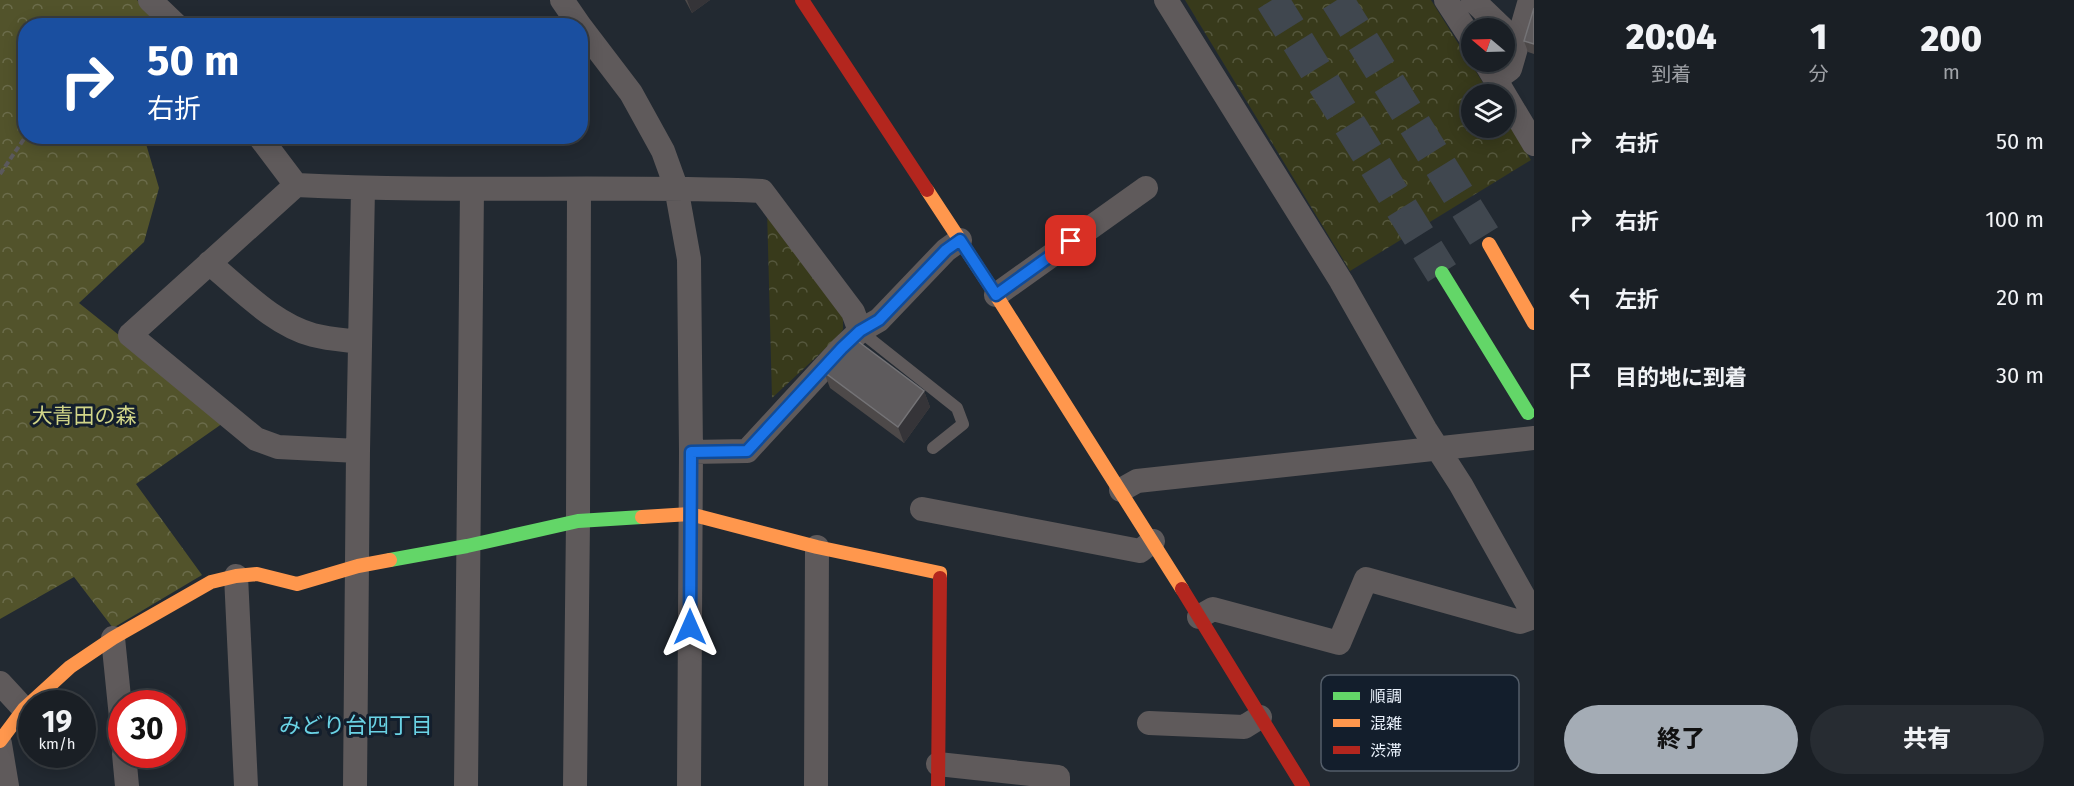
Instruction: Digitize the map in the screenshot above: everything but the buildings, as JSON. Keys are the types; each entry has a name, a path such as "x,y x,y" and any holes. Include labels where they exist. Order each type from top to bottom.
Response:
{"main road":[{"path":"803,1 1121,490 1303,786"},
{"path":"1489,244 1534,323"},
{"path":"1442,273 1528,413"},
{"path":"45,690 70,667 113,638 211,582 257,574 297,584 358,566 467,546 578,521 690,514 817,547 940,573 938,775"},
{"path":"0,743 18,718"}],"street":[{"path":"150,0 169,18"},
{"path":"562,0 574,18"},
{"path":"1166,0 1341,280 1437,448 1461,485 1534,616 1520,622 1366,579 1340,642 1213,609 1199,617"},
{"path":"1446,0 1461,23"},
{"path":"1473,0 1491,18"},
{"path":"1515,24 1530,0"},
{"path":"588,53 631,93 663,151 676,188 689,259 691,452 689,786"},
{"path":"1491,72 1534,144"},
{"path":"265,144 296,186"},
{"path":"358,451 278,447 256,439 130,335 296,186 363,189 676,188 762,191 853,312 860,331"},
{"path":"996,295 1146,188"},
{"path":"355,786 363,189"},
{"path":"466,786 472,189"},
{"path":"574,786 579,190"},
{"path":"691,452 747,451 860,331 879,320 946,250 960,240"},
{"path":"209,263 273,315 293,327 313,335 360,342"},
{"path":"1121,490 1137,482 1534,438"},
{"path":"922,509 1140,550 1153,541"},
{"path":"816,786 817,547"},
{"path":"236,576 246,786"},
{"path":"113,638 118,690"},
{"path":"0,682 18,702"},
{"path":"1149,723 1244,727 1260,717"},
{"path":"0,743 7,786"},
{"path":"125,768 127,786"},
{"path":"938,775 1058,777 1058,786"}],"lane":[{"path":"860,331 957,408 963,423 933,448"}],"path":[{"path":"0,174 21,144"}],"green space":[{"name":"大青田の森","path":"0,0 137,0 156,18 18,18 18,144 146,144 159,188 144,242 79,303 226,421 136,484 202,575 113,628 74,577 0,619"},
{"path":"1185,0 1431,0 1461,48 1461,72 1476,72 1484,84 1461,84 1461,138 1515,138 1515,134 1531,160 1350,271"},
{"path":"767,209 843,318 843,329 839,336 772,398"}],"tunnel":[{"path":"1272,0 1442,273"},
{"path":"1337,0 1489,244"}],"traffic: fast":[{"path":"1442,273 1528,413"},
{"path":"390,560 467,546 578,521 642,517"}],"traffic: slow":[{"path":"927,190 1182,589"},
{"path":"1489,244 1534,323"},
{"path":"642,517 690,514 817,547 940,573 940,578"},
{"path":"0,741 24,709 70,667 113,638 211,582 257,574 297,584 358,566 390,560"}],"traffic: jam":[{"path":"802,0 927,190"},
{"path":"938,786 940,578"},
{"path":"1182,589 1303,786"}],"district":[{"name":"みどり台四丁目","path":"356,725"}],"route":[{"path":"690,627 691,452 747,451 842,348 860,331 879,320 946,250 960,240 996,295 1071,241"}]}
